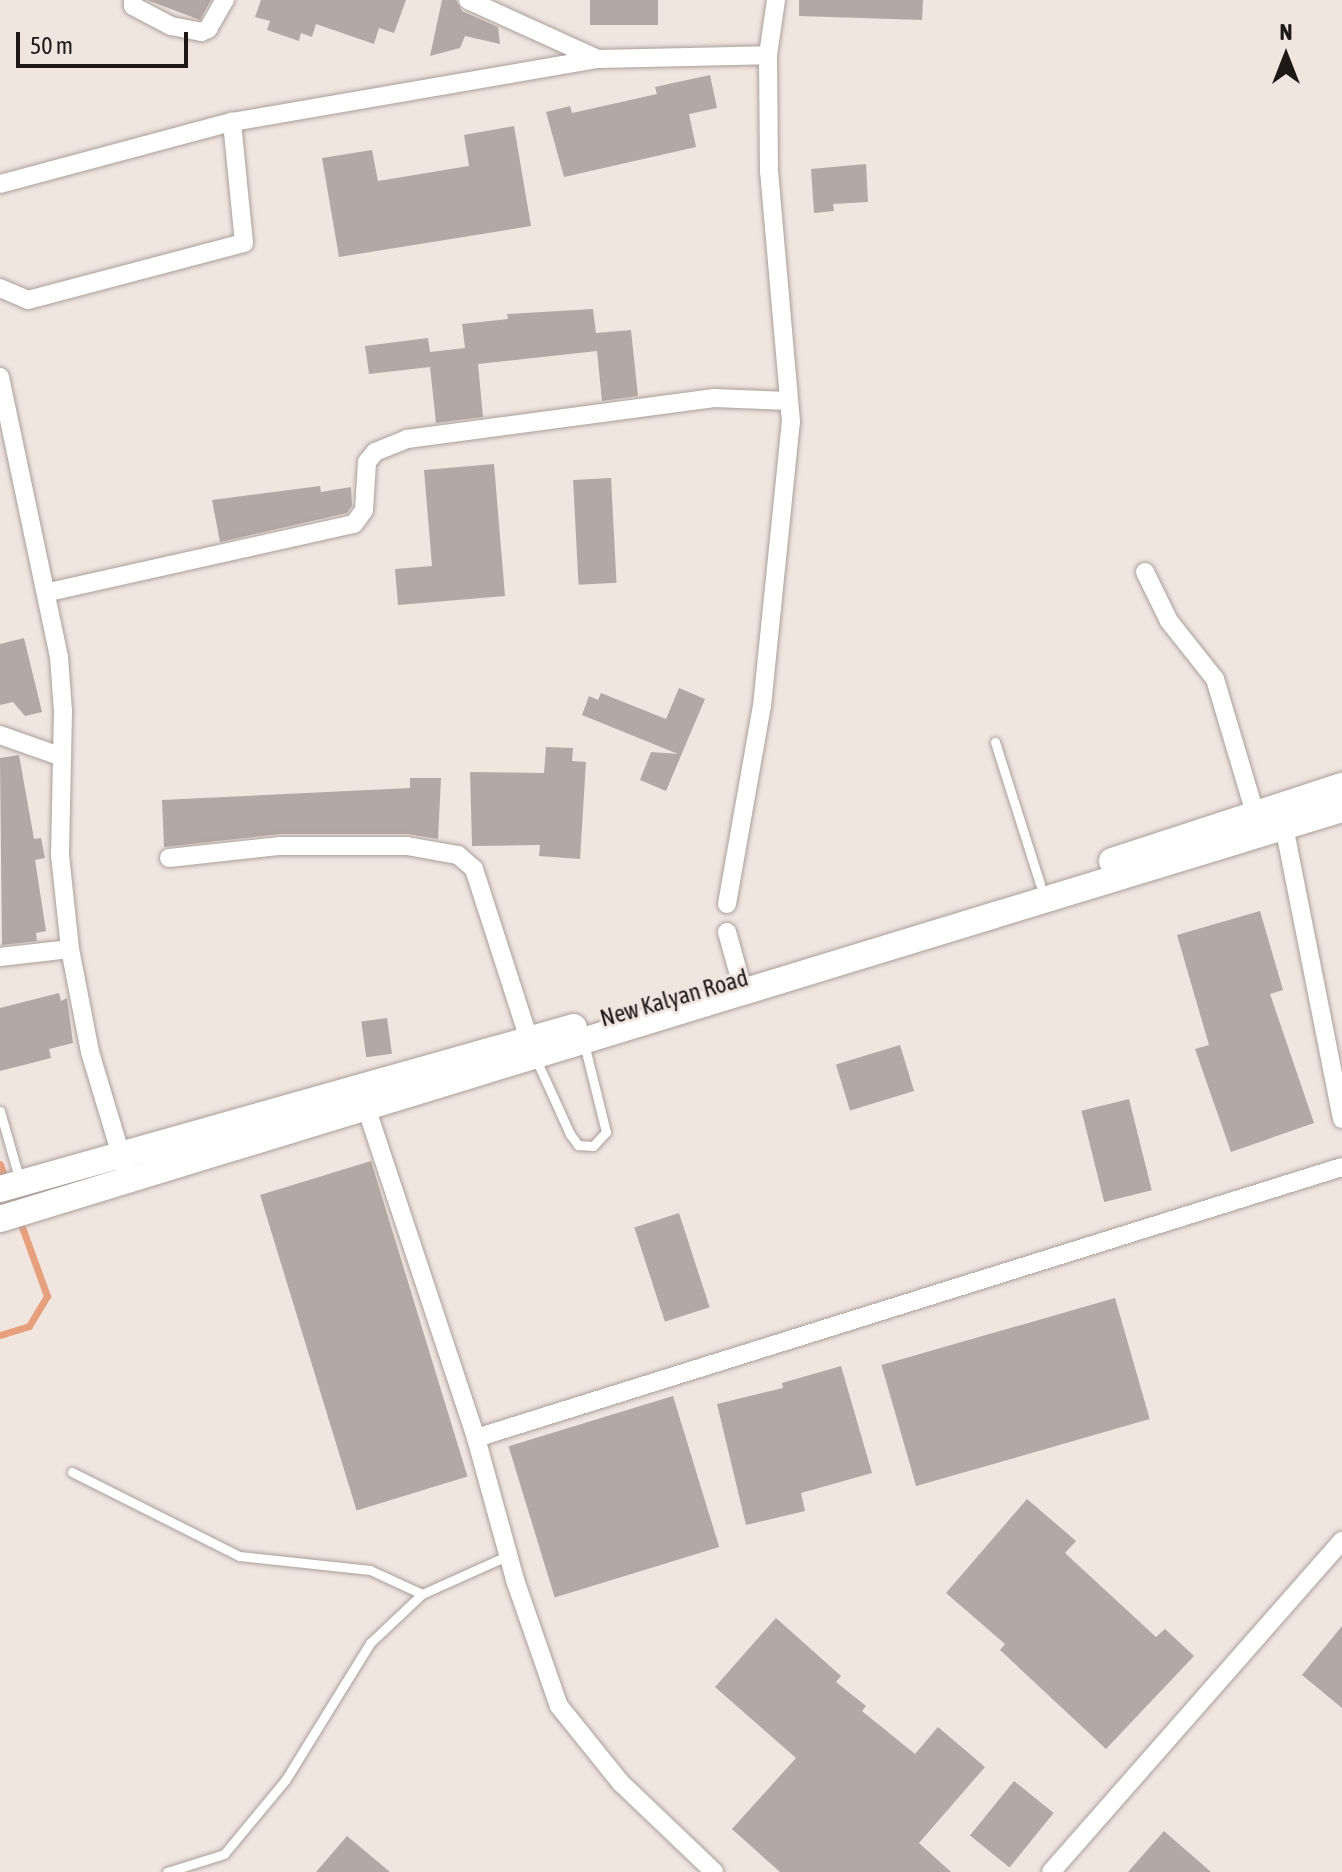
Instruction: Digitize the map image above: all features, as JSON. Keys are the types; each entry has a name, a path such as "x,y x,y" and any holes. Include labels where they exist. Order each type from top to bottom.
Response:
{"street":[{"path":"133,0 133,6 171,26 201,32 208,29 225,0"},
{"path":"468,0 598,59"},
{"path":"727,904 762,706 791,422 769,172 768,55 776,0"},
{"path":"0,184 232,122 598,59 768,55"},
{"path":"0,288 28,300 244,243 232,122"},
{"path":"0,377 49,592 63,711 60,855 70,949 90,1052 130,1183"},
{"path":"49,592 354,524 364,510 367,462 375,452 407,439 714,398 788,401"},
{"path":"1145,572 1169,621 1215,679 1270,820 1342,1119"},
{"path":"0,735 62,757"},
{"path":"1270,820 1342,786"},
{"path":"1270,820 1342,809"},
{"name":"New Kalyan Road","path":"10,1186 120,1153 362,1096 742,986 1270,820"},
{"path":"169,858 280,846 407,846 458,855 474,869 531,1047"},
{"path":"727,932 742,986"},
{"path":"0,957 70,949"},
{"name":"New Kalyan Road","path":"531,1047 583,1041 742,986"},
{"path":"362,1096 476,1438 509,1555 559,1706 621,1783 714,1872"},
{"name":"New Kalyan Road","path":"0,1219 130,1183 362,1096"},
{"path":"476,1438 1342,1167"},
{"path":"1051,1872 1342,1541"}],"lane":[{"path":"995,742 1043,892"},
{"path":"531,1047 570,1134 578,1145 593,1146 606,1132 583,1041"},
{"path":"0,1111 10,1186"},
{"path":"72,1472 239,1556 370,1570 422,1594"},
{"path":"167,1872 224,1854 286,1779 370,1643 422,1594 509,1555"}],"building":[{"path":"147,0 211,0 200,20"},
{"path":"261,0 406,0 394,33 379,28 374,44 316,24 312,37 301,33 299,41 267,30 270,21 255,17"},
{"path":"442,0 456,0 462,11 498,27 500,44 465,36 460,48 430,56"},
{"path":"590,0 658,0 658,25 590,25"},
{"path":"799,0 923,0 922,20 799,16"},
{"path":"710,75 717,108 689,114 696,147 564,177 546,112 570,106 572,113 657,94 655,87"},
{"path":"514,126 531,226 339,257 322,158 372,150 378,181 469,166 464,135"},
{"path":"866,164 868,202 833,204 834,211 814,213 811,169"},
{"path":"593,309 596,333 631,330 638,396 602,401 597,351 478,364 483,417 436,423 430,367 369,374 365,346 428,338 430,352 465,348 462,324 508,319 507,314"},
{"path":"494,464 505,596 398,605 395,569 432,566 424,470"},
{"path":"611,478 616,583 579,585 573,480"},
{"path":"320,486 321,492 351,487 352,506 347,513 220,542 212,500"},
{"path":"24,638 42,712 25,716 13,702 0,705 0,644"},
{"path":"679,688 705,699 666,791 640,780 651,752 678,754 582,715 589,696 598,700 601,693 666,719"},
{"path":"546,747 573,748 572,761 586,762 580,859 539,856 540,845 472,846 470,772 544,773"},
{"path":"19,755 34,839 41,838 45,858 35,860 46,931 36,933 37,941 2,945 0,758"},
{"path":"410,778 441,778 438,839 407,834 280,834 164,847 162,800 410,788"},
{"path":"1260,911 1283,990 1270,994 1314,1123 1231,1152 1195,1049 1209,1045 1177,935"},
{"path":"59,993 61,1001 67,998 73,1043 49,1049 51,1058 0,1071 0,1008"},
{"path":"387,1018 392,1054 366,1057 361,1022"},
{"path":"900,1045 914,1091 850,1110 836,1065"},
{"path":"1129,1099 1152,1190 1104,1202 1081,1111"},
{"path":"371,1161 467,1477 357,1510 260,1195"},
{"path":"679,1213 710,1307 665,1322 634,1228"},
{"path":"1115,1298 1150,1419 916,1486 881,1365"},
{"path":"841,1366 872,1473 801,1493 805,1511 746,1525 717,1404 783,1388 782,1383"},
{"path":"673,1396 719,1547 555,1597 509,1446"},
{"path":"1027,1499 1076,1541 1065,1553 1156,1637 1165,1629 1194,1656 1106,1749 1000,1650 1005,1644 946,1593"},
{"path":"776,1618 841,1676 836,1682 866,1706 862,1711 915,1754 938,1727 985,1767 919,1843 951,1872 780,1872 732,1829 796,1758 715,1687"},
{"path":"1342,1626 1342,1708 1302,1675"},
{"path":"1014,1781 1054,1813 1010,1867 970,1835"},
{"path":"1164,1831 1211,1872 1128,1872"},
{"path":"347,1836 390,1872 316,1872"}],"waterway":[{"path":"0,1164 3,1173"},
{"path":"0,1335 29,1326 47,1296 22,1227"}]}
